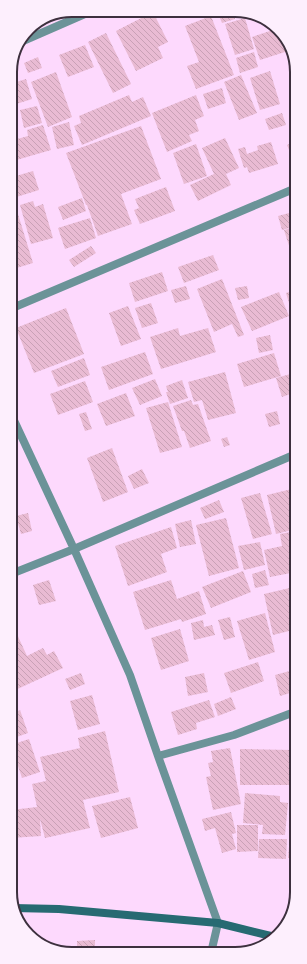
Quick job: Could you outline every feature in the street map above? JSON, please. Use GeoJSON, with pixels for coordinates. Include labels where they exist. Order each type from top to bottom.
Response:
{"type":"FeatureCollection","features":[{"type":"Feature","properties":{"kind":"street"},"geometry":{"type":"LineString","coordinates":[[28,38],[77,17]]}},
{"type":"Feature","properties":{"kind":"street"},"geometry":{"type":"LineString","coordinates":[[17,306],[290,191]]}},
{"type":"Feature","properties":{"kind":"street"},"geometry":{"type":"LineString","coordinates":[[17,427],[74,549],[130,675],[218,923],[212,947]]}},
{"type":"Feature","properties":{"kind":"street"},"geometry":{"type":"LineString","coordinates":[[17,572],[74,549],[290,457]]}},
{"type":"Feature","properties":{"kind":"street"},"geometry":{"type":"LineString","coordinates":[[158,756],[234,735],[290,714]]}},
{"type":"Feature","properties":{"kind":"street"},"geometry":{"type":"LineString","coordinates":[[19,908],[59,909],[218,923],[268,935]]}},
{"type":"Feature","properties":{"kind":"building"},"geometry":{"type":"Polygon","coordinates":[[[143,17],[156,17],[168,42],[158,47],[163,58],[136,71],[116,31],[143,17]]]}},
{"type":"Feature","properties":{"kind":"building"},"geometry":{"type":"Polygon","coordinates":[[[211,17],[234,75],[196,89],[187,66],[199,62],[185,26],[211,17]]]}},
{"type":"Feature","properties":{"kind":"building"},"geometry":{"type":"Polygon","coordinates":[[[220,17],[234,17],[235,19],[222,23],[220,17]]]}},
{"type":"Feature","properties":{"kind":"building"},"geometry":{"type":"Polygon","coordinates":[[[245,18],[254,49],[235,55],[225,24],[245,18]]]}},
{"type":"Feature","properties":{"kind":"building"},"geometry":{"type":"Polygon","coordinates":[[[272,30],[281,41],[286,52],[260,60],[252,37],[272,30]]]}},
{"type":"Feature","properties":{"kind":"building"},"geometry":{"type":"Polygon","coordinates":[[[106,33],[131,84],[113,93],[88,42],[106,33]]]}},
{"type":"Feature","properties":{"kind":"building"},"geometry":{"type":"Polygon","coordinates":[[[85,45],[94,67],[68,77],[59,55],[85,45]]]}},
{"type":"Feature","properties":{"kind":"building"},"geometry":{"type":"Polygon","coordinates":[[[254,52],[258,67],[240,73],[236,58],[254,52]]]}},
{"type":"Feature","properties":{"kind":"building"},"geometry":{"type":"Polygon","coordinates":[[[38,57],[42,68],[28,73],[24,63],[38,57]]]}},
{"type":"Feature","properties":{"kind":"building"},"geometry":{"type":"Polygon","coordinates":[[[270,71],[280,104],[260,110],[250,78],[270,71]]]}},
{"type":"Feature","properties":{"kind":"building"},"geometry":{"type":"Polygon","coordinates":[[[56,72],[72,117],[48,127],[31,82],[56,72]]]}},
{"type":"Feature","properties":{"kind":"building"},"geometry":{"type":"Polygon","coordinates":[[[241,75],[257,113],[239,120],[224,82],[241,75]]]}},
{"type":"Feature","properties":{"kind":"building"},"geometry":{"type":"Polygon","coordinates":[[[26,79],[32,99],[17,104],[17,82],[26,79]]]}},
{"type":"Feature","properties":{"kind":"building"},"geometry":{"type":"Polygon","coordinates":[[[222,88],[226,103],[208,109],[203,94],[222,88]]]}},
{"type":"Feature","properties":{"kind":"building"},"geometry":{"type":"Polygon","coordinates":[[[129,95],[132,102],[143,97],[151,116],[82,145],[74,126],[81,123],[79,116],[129,95]]]}},
{"type":"Feature","properties":{"kind":"building"},"geometry":{"type":"Polygon","coordinates":[[[196,95],[204,116],[195,120],[199,131],[189,135],[192,141],[167,152],[152,113],[196,95]]]}},
{"type":"Feature","properties":{"kind":"building"},"geometry":{"type":"Polygon","coordinates":[[[37,106],[42,123],[24,128],[20,110],[37,106]]]}},
{"type":"Feature","properties":{"kind":"building"},"geometry":{"type":"Polygon","coordinates":[[[282,113],[286,125],[269,130],[265,119],[282,113]]]}},
{"type":"Feature","properties":{"kind":"building"},"geometry":{"type":"Polygon","coordinates":[[[69,122],[74,145],[57,149],[52,127],[69,122]]]}},
{"type":"Feature","properties":{"kind":"building"},"geometry":{"type":"Polygon","coordinates":[[[43,125],[51,150],[17,160],[17,139],[28,136],[27,130],[43,125]]]}},
{"type":"Feature","properties":{"kind":"building"},"geometry":{"type":"Polygon","coordinates":[[[141,126],[161,179],[121,194],[132,224],[98,236],[66,153],[141,126]]]}},
{"type":"Feature","properties":{"kind":"building"},"geometry":{"type":"Polygon","coordinates":[[[225,138],[239,168],[226,174],[231,185],[198,201],[190,185],[214,174],[202,148],[225,138]]]}},
{"type":"Feature","properties":{"kind":"building"},"geometry":{"type":"Polygon","coordinates":[[[271,142],[278,164],[249,173],[247,167],[244,168],[238,149],[245,147],[247,154],[258,150],[257,146],[271,142]]]}},
{"type":"Feature","properties":{"kind":"building"},"geometry":{"type":"Polygon","coordinates":[[[196,144],[207,176],[184,184],[173,153],[196,144]]]}},
{"type":"Feature","properties":{"kind":"building"},"geometry":{"type":"Polygon","coordinates":[[[290,144],[290,152],[287,145],[290,144]]]}},
{"type":"Feature","properties":{"kind":"building"},"geometry":{"type":"Polygon","coordinates":[[[33,171],[39,190],[17,197],[17,176],[33,171]]]}},
{"type":"Feature","properties":{"kind":"building"},"geometry":{"type":"Polygon","coordinates":[[[166,187],[175,211],[140,224],[134,210],[139,208],[135,199],[166,187]]]}},
{"type":"Feature","properties":{"kind":"building"},"geometry":{"type":"Polygon","coordinates":[[[82,198],[86,211],[63,220],[58,207],[82,198]]]}},
{"type":"Feature","properties":{"kind":"building"},"geometry":{"type":"Polygon","coordinates":[[[33,201],[35,207],[43,204],[53,238],[31,244],[20,205],[33,201]]]}},
{"type":"Feature","properties":{"kind":"building"},"geometry":{"type":"Polygon","coordinates":[[[17,211],[33,263],[17,268],[17,211]]]}},
{"type":"Feature","properties":{"kind":"building"},"geometry":{"type":"Polygon","coordinates":[[[289,213],[290,228],[282,230],[278,216],[289,213]]]}},
{"type":"Feature","properties":{"kind":"building"},"geometry":{"type":"Polygon","coordinates":[[[90,218],[96,238],[65,249],[58,228],[90,218]]]}},
{"type":"Feature","properties":{"kind":"building"},"geometry":{"type":"Polygon","coordinates":[[[290,228],[290,249],[284,230],[290,228]]]}},
{"type":"Feature","properties":{"kind":"building"},"geometry":{"type":"Polygon","coordinates":[[[91,246],[96,253],[74,267],[69,260],[91,246]]]}},
{"type":"Feature","properties":{"kind":"building"},"geometry":{"type":"Polygon","coordinates":[[[213,255],[219,270],[184,283],[178,267],[213,255]]]}},
{"type":"Feature","properties":{"kind":"building"},"geometry":{"type":"Polygon","coordinates":[[[162,272],[168,291],[135,302],[129,283],[162,272]]]}},
{"type":"Feature","properties":{"kind":"building"},"geometry":{"type":"Polygon","coordinates":[[[222,279],[244,335],[238,337],[232,324],[214,332],[197,289],[222,279]]]}},
{"type":"Feature","properties":{"kind":"building"},"geometry":{"type":"Polygon","coordinates":[[[186,286],[190,299],[175,303],[171,290],[186,286]]]}},
{"type":"Feature","properties":{"kind":"building"},"geometry":{"type":"Polygon","coordinates":[[[247,286],[249,298],[238,300],[235,288],[247,286]]]}},
{"type":"Feature","properties":{"kind":"building"},"geometry":{"type":"Polygon","coordinates":[[[279,292],[289,316],[252,331],[241,307],[279,292]]]}},
{"type":"Feature","properties":{"kind":"building"},"geometry":{"type":"Polygon","coordinates":[[[290,292],[290,306],[286,293],[290,292]]]}},
{"type":"Feature","properties":{"kind":"building"},"geometry":{"type":"Polygon","coordinates":[[[151,303],[158,323],[142,328],[135,308],[151,303]]]}},
{"type":"Feature","properties":{"kind":"building"},"geometry":{"type":"Polygon","coordinates":[[[128,306],[141,339],[121,346],[109,313],[128,306]]]}},
{"type":"Feature","properties":{"kind":"building"},"geometry":{"type":"Polygon","coordinates":[[[66,308],[84,354],[34,373],[17,328],[66,308]]]}},
{"type":"Feature","properties":{"kind":"building"},"geometry":{"type":"Polygon","coordinates":[[[178,328],[180,336],[208,328],[216,352],[161,369],[150,337],[178,328]]]}},
{"type":"Feature","properties":{"kind":"building"},"geometry":{"type":"Polygon","coordinates":[[[270,335],[273,350],[259,353],[256,338],[270,335]]]}},
{"type":"Feature","properties":{"kind":"building"},"geometry":{"type":"Polygon","coordinates":[[[145,352],[153,374],[109,390],[101,367],[145,352]]]}},
{"type":"Feature","properties":{"kind":"building"},"geometry":{"type":"Polygon","coordinates":[[[274,353],[281,376],[244,387],[237,364],[274,353]]]}},
{"type":"Feature","properties":{"kind":"building"},"geometry":{"type":"Polygon","coordinates":[[[84,358],[90,375],[58,387],[51,371],[84,358]]]}},
{"type":"Feature","properties":{"kind":"building"},"geometry":{"type":"Polygon","coordinates":[[[225,372],[236,413],[208,420],[202,400],[194,402],[188,382],[225,372]]]}},
{"type":"Feature","properties":{"kind":"building"},"geometry":{"type":"Polygon","coordinates":[[[290,374],[290,394],[282,397],[276,378],[290,374]]]}},
{"type":"Feature","properties":{"kind":"building"},"geometry":{"type":"Polygon","coordinates":[[[155,379],[162,396],[140,405],[132,388],[155,379]]]}},
{"type":"Feature","properties":{"kind":"building"},"geometry":{"type":"Polygon","coordinates":[[[182,380],[188,398],[170,404],[166,392],[168,392],[166,386],[182,380]]]}},
{"type":"Feature","properties":{"kind":"building"},"geometry":{"type":"Polygon","coordinates":[[[85,381],[93,402],[58,415],[50,394],[85,381]]]}},
{"type":"Feature","properties":{"kind":"building"},"geometry":{"type":"Polygon","coordinates":[[[126,393],[135,416],[106,426],[97,404],[126,393]]]}},
{"type":"Feature","properties":{"kind":"building"},"geometry":{"type":"Polygon","coordinates":[[[191,400],[193,405],[198,404],[211,441],[190,448],[173,406],[191,400]]]}},
{"type":"Feature","properties":{"kind":"building"},"geometry":{"type":"Polygon","coordinates":[[[168,402],[182,447],[160,453],[146,408],[168,402]]]}},
{"type":"Feature","properties":{"kind":"building"},"geometry":{"type":"Polygon","coordinates":[[[277,411],[280,424],[269,427],[265,414],[277,411]]]}},
{"type":"Feature","properties":{"kind":"building"},"geometry":{"type":"Polygon","coordinates":[[[86,412],[92,429],[85,431],[79,414],[86,412]]]}},
{"type":"Feature","properties":{"kind":"building"},"geometry":{"type":"Polygon","coordinates":[[[227,437],[230,445],[224,447],[221,439],[227,437]]]}},
{"type":"Feature","properties":{"kind":"building"},"geometry":{"type":"Polygon","coordinates":[[[112,448],[128,492],[103,502],[87,458],[112,448]]]}},
{"type":"Feature","properties":{"kind":"building"},"geometry":{"type":"Polygon","coordinates":[[[142,469],[149,483],[134,489],[128,476],[142,469]]]}},
{"type":"Feature","properties":{"kind":"building"},"geometry":{"type":"Polygon","coordinates":[[[290,489],[290,530],[276,534],[267,495],[290,489]]]}},
{"type":"Feature","properties":{"kind":"building"},"geometry":{"type":"Polygon","coordinates":[[[260,493],[272,534],[253,539],[241,498],[260,493]]]}},
{"type":"Feature","properties":{"kind":"building"},"geometry":{"type":"Polygon","coordinates":[[[219,500],[224,512],[205,519],[200,508],[219,500]]]}},
{"type":"Feature","properties":{"kind":"building"},"geometry":{"type":"Polygon","coordinates":[[[28,513],[32,531],[21,534],[17,516],[28,513]]]}},
{"type":"Feature","properties":{"kind":"building"},"geometry":{"type":"Polygon","coordinates":[[[226,518],[239,568],[209,576],[196,525],[226,518]]]}},
{"type":"Feature","properties":{"kind":"building"},"geometry":{"type":"Polygon","coordinates":[[[191,520],[196,544],[180,547],[175,524],[191,520]]]}},
{"type":"Feature","properties":{"kind":"building"},"geometry":{"type":"Polygon","coordinates":[[[171,527],[177,548],[161,554],[167,572],[128,586],[115,546],[171,527]]]}},
{"type":"Feature","properties":{"kind":"building"},"geometry":{"type":"Polygon","coordinates":[[[290,532],[290,573],[270,577],[264,550],[282,546],[280,534],[290,532]]]}},
{"type":"Feature","properties":{"kind":"building"},"geometry":{"type":"Polygon","coordinates":[[[260,542],[265,565],[244,570],[238,546],[260,542]]]}},
{"type":"Feature","properties":{"kind":"building"},"geometry":{"type":"Polygon","coordinates":[[[265,570],[269,585],[255,588],[252,574],[265,570]]]}},
{"type":"Feature","properties":{"kind":"building"},"geometry":{"type":"Polygon","coordinates":[[[243,571],[251,592],[211,608],[202,587],[243,571]]]}},
{"type":"Feature","properties":{"kind":"building"},"geometry":{"type":"Polygon","coordinates":[[[49,580],[56,601],[39,605],[33,585],[49,580]]]}},
{"type":"Feature","properties":{"kind":"building"},"geometry":{"type":"Polygon","coordinates":[[[171,580],[177,599],[199,591],[206,614],[182,622],[181,619],[145,630],[133,592],[171,580]]]}},
{"type":"Feature","properties":{"kind":"building"},"geometry":{"type":"Polygon","coordinates":[[[290,588],[290,631],[273,635],[264,594],[290,588]]]}},
{"type":"Feature","properties":{"kind":"building"},"geometry":{"type":"Polygon","coordinates":[[[265,613],[275,652],[249,660],[237,621],[265,613]]]}},
{"type":"Feature","properties":{"kind":"building"},"geometry":{"type":"Polygon","coordinates":[[[230,617],[235,637],[224,640],[218,620],[230,617]]]}},
{"type":"Feature","properties":{"kind":"building"},"geometry":{"type":"Polygon","coordinates":[[[203,620],[204,627],[212,625],[215,635],[194,640],[191,623],[203,620]]]}},
{"type":"Feature","properties":{"kind":"building"},"geometry":{"type":"Polygon","coordinates":[[[180,629],[189,661],[161,670],[151,638],[180,629]]]}},
{"type":"Feature","properties":{"kind":"building"},"geometry":{"type":"Polygon","coordinates":[[[17,634],[27,656],[43,648],[47,655],[54,651],[63,668],[17,689],[17,634]]]}},
{"type":"Feature","properties":{"kind":"building"},"geometry":{"type":"Polygon","coordinates":[[[258,662],[264,681],[231,693],[224,673],[258,662]]]}},
{"type":"Feature","properties":{"kind":"building"},"geometry":{"type":"Polygon","coordinates":[[[290,671],[290,693],[280,696],[275,675],[290,671]]]}},
{"type":"Feature","properties":{"kind":"building"},"geometry":{"type":"Polygon","coordinates":[[[81,673],[85,684],[70,690],[65,679],[81,673]]]}},
{"type":"Feature","properties":{"kind":"building"},"geometry":{"type":"Polygon","coordinates":[[[204,673],[208,692],[188,696],[185,677],[204,673]]]}},
{"type":"Feature","properties":{"kind":"building"},"geometry":{"type":"Polygon","coordinates":[[[92,695],[100,724],[78,730],[70,701],[92,695]]]}},
{"type":"Feature","properties":{"kind":"building"},"geometry":{"type":"Polygon","coordinates":[[[231,697],[236,709],[218,716],[214,704],[231,697]]]}},
{"type":"Feature","properties":{"kind":"building"},"geometry":{"type":"Polygon","coordinates":[[[209,700],[215,717],[196,723],[197,729],[178,735],[171,712],[209,700]]]}},
{"type":"Feature","properties":{"kind":"building"},"geometry":{"type":"Polygon","coordinates":[[[20,710],[28,733],[17,737],[17,711],[20,710]]]}},
{"type":"Feature","properties":{"kind":"building"},"geometry":{"type":"Polygon","coordinates":[[[105,731],[119,792],[83,800],[90,828],[45,838],[40,819],[41,836],[17,838],[17,809],[37,807],[32,784],[46,781],[40,757],[80,748],[78,738],[105,731]]]}},
{"type":"Feature","properties":{"kind":"building"},"geometry":{"type":"Polygon","coordinates":[[[29,739],[40,772],[22,778],[17,763],[17,743],[29,739]]]}},
{"type":"Feature","properties":{"kind":"building"},"geometry":{"type":"Polygon","coordinates":[[[230,748],[241,804],[213,810],[206,777],[211,776],[208,763],[213,762],[211,751],[230,748]]]}},
{"type":"Feature","properties":{"kind":"building"},"geometry":{"type":"Polygon","coordinates":[[[240,749],[290,750],[290,785],[240,785],[240,749]]]}},
{"type":"Feature","properties":{"kind":"building"},"geometry":{"type":"Polygon","coordinates":[[[245,793],[280,796],[280,802],[288,803],[285,835],[262,834],[263,825],[243,823],[245,793]]]}},
{"type":"Feature","properties":{"kind":"building"},"geometry":{"type":"Polygon","coordinates":[[[130,797],[138,828],[101,838],[92,806],[130,797]]]}},
{"type":"Feature","properties":{"kind":"building"},"geometry":{"type":"Polygon","coordinates":[[[231,812],[236,833],[232,834],[236,849],[222,853],[215,828],[205,831],[202,819],[231,812]]]}},
{"type":"Feature","properties":{"kind":"building"},"geometry":{"type":"Polygon","coordinates":[[[237,825],[258,825],[258,851],[237,852],[237,825]]]}},
{"type":"Feature","properties":{"kind":"building"},"geometry":{"type":"Polygon","coordinates":[[[290,835],[290,858],[288,858],[290,835]]]}},
{"type":"Feature","properties":{"kind":"building"},"geometry":{"type":"Polygon","coordinates":[[[259,839],[287,839],[286,859],[258,858],[259,839]]]}},
{"type":"Feature","properties":{"kind":"building"},"geometry":{"type":"Polygon","coordinates":[[[95,940],[95,947],[77,947],[77,941],[95,940]]]}}]}
